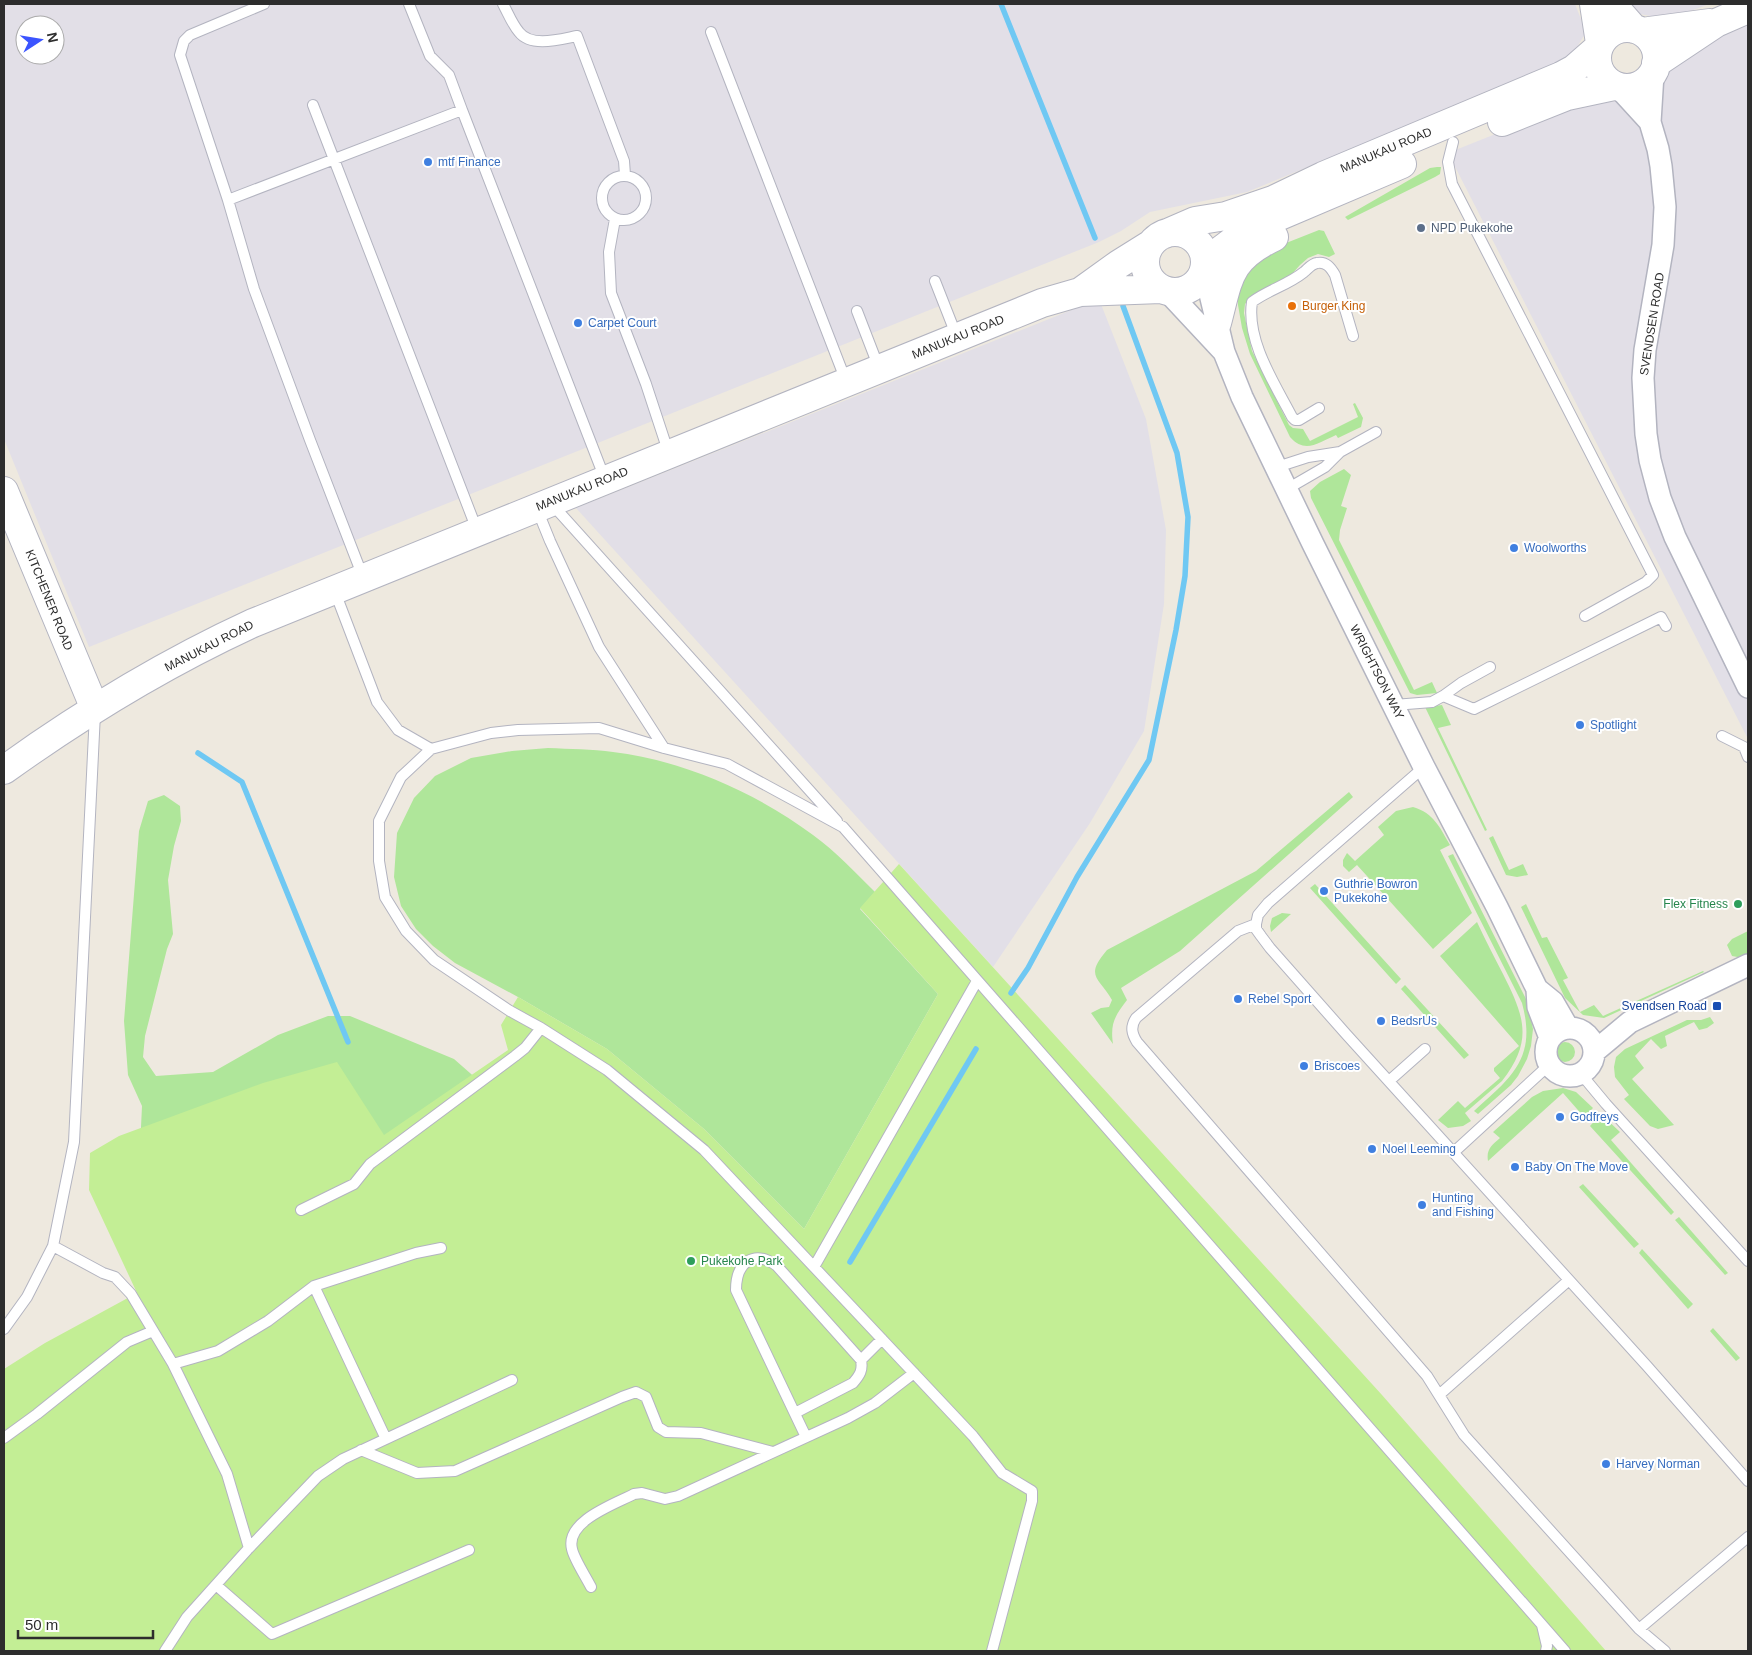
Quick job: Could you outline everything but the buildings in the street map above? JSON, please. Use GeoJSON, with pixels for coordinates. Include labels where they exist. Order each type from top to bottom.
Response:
{"type":"FeatureCollection","features":[{"type":"Feature","properties":{"kind":"main road"},"geometry":{"type":"LineString","coordinates":[[1594,4],[1599,45],[1596,56],[1597,66],[1607,81],[1628,89],[1646,82],[1654,69],[1657,54],[1654,46],[1612,4]]}},
{"type":"Feature","properties":{"kind":"main road"},"geometry":{"type":"LineString","coordinates":[[1654,69],[1716,23],[1748,9]]}},
{"type":"Feature","properties":{"kind":"main road"},"geometry":{"type":"LineString","coordinates":[[1599,45],[1611,32],[1626,28],[1638,31],[1716,23]]}},
{"type":"Feature","properties":{"kind":"main road","name":"MANUKAU ROAD"},"geometry":{"type":"LineString","coordinates":[[1080,292],[1158,239],[1194,222],[1226,216],[1273,200],[1323,176],[1561,76],[1574,69],[1599,45]]}},
{"type":"Feature","properties":{"kind":"main road","name":"MANUKAU ROAD"},"geometry":{"type":"LineString","coordinates":[[1204,266],[1249,229],[1452,142],[1567,96],[1616,86]]}},
{"type":"Feature","properties":{"kind":"main road"},"geometry":{"type":"LineString","coordinates":[[1217,323],[1229,276],[1244,256],[1259,244],[1332,210],[1389,169]]}},
{"type":"Feature","properties":{"kind":"main road"},"geometry":{"type":"LineString","coordinates":[[1173,232],[1188,236],[1200,247],[1204,266],[1200,278],[1194,285],[1186,290],[1177,292],[1164,290],[1153,282],[1147,273],[1145,264],[1147,253],[1158,239],[1173,232]]}},
{"type":"Feature","properties":{"kind":"main road","name":"MANUKAU ROAD"},"geometry":{"type":"LineString","coordinates":[[4,770],[95,709],[212,642],[253,623],[1042,303],[1080,292],[1164,290]]}},
{"type":"Feature","properties":{"kind":"main road","name":"KITCHENER ROAD"},"geometry":{"type":"LineString","coordinates":[[4,491],[95,709]]}},
{"type":"Feature","properties":{"kind":"street"},"geometry":{"type":"LineString","coordinates":[[1650,122],[1654,69]]}},
{"type":"Feature","properties":{"kind":"street"},"geometry":{"type":"LineString","coordinates":[[1616,86],[1650,122]]}},
{"type":"Feature","properties":{"kind":"street","name":"SVENDSEN ROAD"},"geometry":{"type":"LineString","coordinates":[[1650,122],[1659,158],[1664,207],[1663,245],[1645,350],[1643,378],[1643,406],[1650,460],[1660,498],[1675,538],[1748,687]]}},
{"type":"Feature","properties":{"kind":"street","name":"WRIGHTSON WAY"},"geometry":{"type":"LineString","coordinates":[[1204,266],[1224,352],[1242,397],[1424,767],[1497,907],[1537,989],[1538,1007],[1567,1032]]}},
{"type":"Feature","properties":{"kind":"street","name":"WRIGHTSON WAY"},"geometry":{"type":"LineString","coordinates":[[1164,290],[1224,352]]}},
{"type":"Feature","properties":{"kind":"street"},"geometry":{"type":"LineString","coordinates":[[1594,1052],[1630,1022],[1748,965]]}},
{"type":"Feature","properties":{"kind":"street"},"geometry":{"type":"LineString","coordinates":[[1567,1032],[1589,1037],[1594,1052],[1591,1065],[1580,1074],[1567,1076],[1560,1074],[1549,1065],[1546,1051],[1567,1032],[1630,1022]]}},
{"type":"Feature","properties":{"kind":"lane"},"geometry":{"type":"LineString","coordinates":[[264,4],[197,32],[184,41],[180,55],[228,200],[254,289],[364,578]]}},
{"type":"Feature","properties":{"kind":"lane"},"geometry":{"type":"LineString","coordinates":[[409,4],[430,56],[448,74],[605,480]]}},
{"type":"Feature","properties":{"kind":"lane"},"geometry":{"type":"LineString","coordinates":[[503,4],[519,33],[525,38],[538,40],[577,36],[624,162],[625,175]]}},
{"type":"Feature","properties":{"kind":"lane"},"geometry":{"type":"LineString","coordinates":[[710,32],[846,382]]}},
{"type":"Feature","properties":{"kind":"lane"},"geometry":{"type":"LineString","coordinates":[[313,105],[478,532]]}},
{"type":"Feature","properties":{"kind":"lane"},"geometry":{"type":"LineString","coordinates":[[228,200],[462,110]]}},
{"type":"Feature","properties":{"kind":"lane"},"geometry":{"type":"LineString","coordinates":[[1452,142],[1448,162],[1452,184],[1653,575],[1646,582],[1585,616]]}},
{"type":"Feature","properties":{"kind":"lane"},"geometry":{"type":"LineString","coordinates":[[625,175],[632,177],[644,187],[646,202],[643,210],[638,216],[631,219],[615,219],[604,208],[602,193],[610,180],[617,176],[625,175]]}},
{"type":"Feature","properties":{"kind":"lane"},"geometry":{"type":"LineString","coordinates":[[615,219],[609,252],[611,293],[646,384],[669,454]]}},
{"type":"Feature","properties":{"kind":"lane"},"geometry":{"type":"LineString","coordinates":[[1319,408],[1299,420],[1294,420],[1292,417],[1259,353],[1251,316],[1252,302],[1294,279],[1310,266],[1317,263],[1326,264],[1332,268],[1335,275],[1353,336]]}},
{"type":"Feature","properties":{"kind":"lane"},"geometry":{"type":"LineString","coordinates":[[935,281],[957,338]]}},
{"type":"Feature","properties":{"kind":"lane"},"geometry":{"type":"LineString","coordinates":[[857,311],[879,369]]}},
{"type":"Feature","properties":{"kind":"lane"},"geometry":{"type":"LineString","coordinates":[[1287,489],[1325,467],[1340,452],[1376,432]]}},
{"type":"Feature","properties":{"kind":"lane"},"geometry":{"type":"LineString","coordinates":[[1277,468],[1308,456],[1340,452]]}},
{"type":"Feature","properties":{"kind":"lane"},"geometry":{"type":"LineString","coordinates":[[544,505],[550,542],[599,647],[664,748]]}},
{"type":"Feature","properties":{"kind":"lane"},"geometry":{"type":"LineString","coordinates":[[544,505],[843,827],[1566,1651]]}},
{"type":"Feature","properties":{"kind":"lane"},"geometry":{"type":"LineString","coordinates":[[335,590],[377,702],[398,730],[432,749]]}},
{"type":"Feature","properties":{"kind":"lane"},"geometry":{"type":"LineString","coordinates":[[1444,696],[1474,709],[1661,617],[1666,626]]}},
{"type":"Feature","properties":{"kind":"lane"},"geometry":{"type":"LineString","coordinates":[[1394,704],[1432,702],[1490,667]]}},
{"type":"Feature","properties":{"kind":"lane"},"geometry":{"type":"LineString","coordinates":[[4,1329],[27,1296],[53,1246],[74,1142],[95,709]]}},
{"type":"Feature","properties":{"kind":"lane"},"geometry":{"type":"LineString","coordinates":[[843,827],[727,764],[664,748],[599,728],[518,730],[491,734],[432,749],[401,777],[379,821],[379,861],[385,897],[406,931],[434,960],[607,1070],[704,1150],[973,1436],[996,1468],[1032,1491],[1032,1501],[992,1651]]}},
{"type":"Feature","properties":{"kind":"lane"},"geometry":{"type":"LineString","coordinates":[[1722,736],[1744,747],[1748,756]]}},
{"type":"Feature","properties":{"kind":"lane"},"geometry":{"type":"LineString","coordinates":[[1424,767],[1281,890],[1258,915],[1256,929],[1270,948],[1647,1366],[1748,1481]]}},
{"type":"Feature","properties":{"kind":"lane"},"geometry":{"type":"LineString","coordinates":[[1256,924],[1238,931],[1136,1018],[1132,1029],[1136,1042],[1427,1376],[1464,1435],[1639,1628],[1665,1651]]}},
{"type":"Feature","properties":{"kind":"lane"},"geometry":{"type":"LineString","coordinates":[[814,1267],[977,981]]}},
{"type":"Feature","properties":{"kind":"lane"},"geometry":{"type":"LineString","coordinates":[[301,1210],[354,1184],[370,1164],[525,1048],[541,1028]]}},
{"type":"Feature","properties":{"kind":"lane"},"geometry":{"type":"LineString","coordinates":[[1389,1081],[1425,1049]]}},
{"type":"Feature","properties":{"kind":"lane"},"geometry":{"type":"LineString","coordinates":[[1454,1152],[1549,1065]]}},
{"type":"Feature","properties":{"kind":"lane"},"geometry":{"type":"LineString","coordinates":[[1580,1074],[1748,1261]]}},
{"type":"Feature","properties":{"kind":"lane"},"geometry":{"type":"LineString","coordinates":[[53,1246],[103,1273],[115,1277],[131,1294],[173,1364],[226,1474],[249,1548]]}},
{"type":"Feature","properties":{"kind":"lane"},"geometry":{"type":"LineString","coordinates":[[173,1364],[218,1351],[268,1321],[314,1286],[416,1252],[441,1248]]}},
{"type":"Feature","properties":{"kind":"lane"},"geometry":{"type":"LineString","coordinates":[[795,1413],[853,1383],[863,1368],[861,1360],[777,1266],[762,1258],[744,1263],[739,1269],[736,1278],[736,1290],[806,1437]]}},
{"type":"Feature","properties":{"kind":"lane"},"geometry":{"type":"LineString","coordinates":[[1439,1396],[1569,1280]]}},
{"type":"Feature","properties":{"kind":"lane"},"geometry":{"type":"LineString","coordinates":[[314,1286],[386,1439]]}},
{"type":"Feature","properties":{"kind":"lane"},"geometry":{"type":"LineString","coordinates":[[4,1438],[37,1414],[126,1342],[153,1331]]}},
{"type":"Feature","properties":{"kind":"lane"},"geometry":{"type":"LineString","coordinates":[[861,1360],[882,1339]]}},
{"type":"Feature","properties":{"kind":"lane"},"geometry":{"type":"LineString","coordinates":[[591,1587],[572,1549],[572,1536],[589,1517],[634,1494],[642,1493],[665,1499],[678,1496],[875,1403],[914,1373]]}},
{"type":"Feature","properties":{"kind":"lane"},"geometry":{"type":"LineString","coordinates":[[165,1651],[187,1617],[249,1548],[318,1476],[343,1459],[361,1450],[512,1380]]}},
{"type":"Feature","properties":{"kind":"lane"},"geometry":{"type":"LineString","coordinates":[[361,1450],[417,1473],[455,1471],[636,1392],[646,1397],[658,1427],[666,1432],[701,1433],[773,1452]]}},
{"type":"Feature","properties":{"kind":"lane"},"geometry":{"type":"LineString","coordinates":[[1639,1628],[1748,1537]]}},
{"type":"Feature","properties":{"kind":"lane"},"geometry":{"type":"LineString","coordinates":[[216,1585],[272,1634],[469,1550]]}},
{"type":"Feature","properties":{"kind":"lane"},"geometry":{"type":"LineString","coordinates":[[1542,1624],[1547,1646],[1546,1651]]}},
{"type":"Feature","properties":{"kind":"shaded area"},"geometry":{"type":"Polygon","coordinates":[[[4,4],[1575,4],[1586,32],[1570,59],[1247,192],[1150,212],[1121,231],[1099,242],[89,647],[4,439],[4,4]]]}},
{"type":"Feature","properties":{"kind":"shaded area"},"geometry":{"type":"Polygon","coordinates":[[[1624,4],[1709,4],[1666,19],[1640,14],[1624,4]]]}},
{"type":"Feature","properties":{"kind":"shaded area"},"geometry":{"type":"Polygon","coordinates":[[[1748,23],[1748,739],[1448,153],[1543,115],[1590,104],[1634,99],[1649,93],[1671,54],[1748,23]]]}},
{"type":"Feature","properties":{"kind":"shaded area"},"geometry":{"type":"Polygon","coordinates":[[[1099,299],[1146,419],[1166,530],[1164,604],[1144,731],[1090,823],[993,967],[576,508],[1099,299]]]}},
{"type":"Feature","properties":{"kind":"green space"},"geometry":{"type":"Polygon","coordinates":[[[1441,167],[1440,174],[1435,177],[1348,220],[1345,217],[1430,168],[1441,167]]]}},
{"type":"Feature","properties":{"kind":"green space"},"geometry":{"type":"Polygon","coordinates":[[[1319,230],[1324,231],[1335,254],[1329,257],[1318,254],[1308,258],[1292,274],[1254,294],[1245,304],[1244,313],[1252,351],[1289,425],[1293,428],[1303,429],[1310,441],[1358,417],[1353,404],[1355,403],[1363,418],[1361,427],[1338,438],[1336,435],[1317,444],[1306,446],[1301,445],[1290,437],[1250,354],[1242,328],[1238,305],[1238,290],[1242,278],[1271,249],[1319,230]]]}},
{"type":"Feature","properties":{"kind":"green space"},"geometry":{"type":"Polygon","coordinates":[[[1344,469],[1351,475],[1341,506],[1347,508],[1339,540],[1414,690],[1432,682],[1437,693],[1417,695],[1410,693],[1311,498],[1310,491],[1320,482],[1344,469]]]}},
{"type":"Feature","properties":{"kind":"green space"},"geometry":{"type":"Polygon","coordinates":[[[1442,705],[1451,725],[1438,728],[1487,830],[1485,831],[1425,707],[1442,705]]]}},
{"type":"Feature","properties":{"kind":"green space"},"geometry":{"type":"Polygon","coordinates":[[[548,748],[605,751],[665,762],[718,781],[768,805],[829,848],[875,892],[860,909],[938,994],[804,1229],[704,1129],[607,1049],[455,963],[433,946],[416,929],[401,906],[394,877],[397,833],[414,798],[435,776],[471,758],[512,751],[548,748]]]}},
{"type":"Feature","properties":{"kind":"green space"},"geometry":{"type":"Polygon","coordinates":[[[1349,792],[1353,797],[1180,951],[1121,988],[1127,1000],[1114,1020],[1112,1031],[1113,1044],[1091,1013],[1101,1008],[1109,1007],[1112,1000],[1095,972],[1096,966],[1107,950],[1256,871],[1349,792]]]}},
{"type":"Feature","properties":{"kind":"green space"},"geometry":{"type":"Polygon","coordinates":[[[164,795],[180,806],[181,821],[168,880],[173,934],[167,949],[145,1036],[143,1057],[156,1076],[213,1072],[278,1035],[328,1016],[350,1016],[454,1059],[503,1102],[631,1147],[140,1148],[142,1106],[128,1075],[124,1021],[139,831],[148,801],[164,795]]]}},
{"type":"Feature","properties":{"kind":"green space"},"geometry":{"type":"Polygon","coordinates":[[[1413,807],[1431,817],[1450,845],[1440,850],[1472,913],[1433,949],[1357,865],[1349,872],[1343,866],[1343,860],[1347,853],[1355,861],[1384,835],[1378,827],[1396,811],[1413,807]]]}},
{"type":"Feature","properties":{"kind":"green space"},"geometry":{"type":"Polygon","coordinates":[[[1493,836],[1509,870],[1523,864],[1528,875],[1517,877],[1506,875],[1489,838],[1493,836]]]}},
{"type":"Feature","properties":{"kind":"green space"},"geometry":{"type":"Polygon","coordinates":[[[1453,854],[1527,1001],[1533,1029],[1527,1059],[1518,1076],[1511,1085],[1478,1114],[1474,1111],[1500,1088],[1518,1065],[1526,1038],[1526,1022],[1522,1003],[1448,856],[1453,854]]]}},
{"type":"Feature","properties":{"kind":"green space","name":"Pukekohe Park"},"geometry":{"type":"Polygon","coordinates":[[[899,864],[1382,1395],[1606,1651],[4,1651],[4,1369],[45,1343],[137,1293],[89,1190],[90,1153],[119,1136],[263,1083],[337,1062],[384,1135],[508,1050],[501,1025],[518,997],[607,1049],[704,1129],[804,1229],[938,994],[860,908],[899,864]]]}},
{"type":"Feature","properties":{"kind":"green space"},"geometry":{"type":"Polygon","coordinates":[[[1315,884],[1401,979],[1396,984],[1310,888],[1315,884]]]}},
{"type":"Feature","properties":{"kind":"green space"},"geometry":{"type":"Polygon","coordinates":[[[1526,904],[1542,938],[1547,937],[1568,978],[1563,980],[1580,1012],[1594,1005],[1603,1016],[1704,972],[1604,1018],[1583,1015],[1565,998],[1521,907],[1526,904]]]}},
{"type":"Feature","properties":{"kind":"green space"},"geometry":{"type":"Polygon","coordinates":[[[1282,913],[1291,914],[1271,932],[1272,918],[1282,913]]]}},
{"type":"Feature","properties":{"kind":"green space"},"geometry":{"type":"Polygon","coordinates":[[[1477,922],[1516,1003],[1522,1028],[1522,1040],[1519,1053],[1502,1081],[1465,1113],[1471,1121],[1463,1126],[1448,1128],[1438,1120],[1458,1101],[1465,1108],[1500,1078],[1494,1071],[1494,1068],[1519,1046],[1440,956],[1477,922]]]}},
{"type":"Feature","properties":{"kind":"green space"},"geometry":{"type":"Polygon","coordinates":[[[1748,931],[1748,955],[1743,958],[1732,956],[1727,945],[1732,939],[1748,931]]]}},
{"type":"Feature","properties":{"kind":"green space"},"geometry":{"type":"Polygon","coordinates":[[[1405,985],[1469,1055],[1464,1059],[1401,989],[1405,985]]]}},
{"type":"Feature","properties":{"kind":"green space"},"geometry":{"type":"Polygon","coordinates":[[[1710,1017],[1714,1023],[1707,1028],[1699,1030],[1694,1022],[1665,1036],[1667,1046],[1661,1049],[1651,1039],[1635,1056],[1644,1068],[1632,1079],[1674,1125],[1658,1129],[1650,1126],[1624,1099],[1629,1095],[1615,1077],[1616,1057],[1625,1049],[1687,1020],[1701,1020],[1710,1017]]]}},
{"type":"Feature","properties":{"kind":"green space"},"geometry":{"type":"Polygon","coordinates":[[[1565,1042],[1572,1045],[1575,1052],[1572,1059],[1565,1062],[1558,1059],[1555,1052],[1558,1045],[1565,1042]]]}},
{"type":"Feature","properties":{"kind":"green space"},"geometry":{"type":"Polygon","coordinates":[[[1563,1088],[1576,1092],[1593,1108],[1584,1117],[1563,1093],[1488,1161],[1489,1150],[1500,1138],[1493,1132],[1532,1097],[1543,1091],[1563,1088]]]}},
{"type":"Feature","properties":{"kind":"green space"},"geometry":{"type":"Polygon","coordinates":[[[1601,1114],[1620,1132],[1611,1140],[1674,1212],[1671,1215],[1590,1126],[1601,1114]]]}},
{"type":"Feature","properties":{"kind":"green space"},"geometry":{"type":"Polygon","coordinates":[[[1583,1184],[1639,1244],[1634,1248],[1579,1187],[1583,1184]]]}},
{"type":"Feature","properties":{"kind":"green space"},"geometry":{"type":"Polygon","coordinates":[[[1679,1217],[1728,1273],[1725,1275],[1675,1220],[1679,1217]]]}},
{"type":"Feature","properties":{"kind":"green space"},"geometry":{"type":"Polygon","coordinates":[[[1642,1249],[1693,1304],[1688,1309],[1639,1253],[1642,1249]]]}},
{"type":"Feature","properties":{"kind":"green space"},"geometry":{"type":"Polygon","coordinates":[[[1713,1328],[1740,1358],[1736,1361],[1710,1331],[1713,1328]]]}},
{"type":"Feature","properties":{"kind":"waterway"},"geometry":{"type":"LineString","coordinates":[[1001,4],[1095,238]]}},
{"type":"Feature","properties":{"kind":"waterway"},"geometry":{"type":"LineString","coordinates":[[1011,993],[1028,968],[1077,877],[1149,760],[1176,630],[1185,576],[1188,517],[1177,453],[1123,306]]}},
{"type":"Feature","properties":{"kind":"waterway"},"geometry":{"type":"LineString","coordinates":[[198,753],[242,782],[348,1042]]}},
{"type":"Feature","properties":{"kind":"waterway"},"geometry":{"type":"LineString","coordinates":[[850,1262],[976,1049]]}},
{"type":"Feature","properties":{"kind":"place","name":"mtf Finance"},"geometry":{"type":"Point","coordinates":[428,162]}},
{"type":"Feature","properties":{"kind":"place","name":"NPD Pukekohe"},"geometry":{"type":"Point","coordinates":[1421,228]}},
{"type":"Feature","properties":{"kind":"place","name":"Burger King"},"geometry":{"type":"Point","coordinates":[1292,306]}},
{"type":"Feature","properties":{"kind":"place","name":"Carpet Court"},"geometry":{"type":"Point","coordinates":[578,323]}},
{"type":"Feature","properties":{"kind":"place","name":"Woolworths"},"geometry":{"type":"Point","coordinates":[1514,548]}},
{"type":"Feature","properties":{"kind":"place","name":"Spotlight"},"geometry":{"type":"Point","coordinates":[1580,725]}},
{"type":"Feature","properties":{"kind":"place","name":"Guthrie Bowron Pukekohe"},"geometry":{"type":"Point","coordinates":[1324,891]}},
{"type":"Feature","properties":{"kind":"place","name":"Flex Fitness"},"geometry":{"type":"Point","coordinates":[1738,904]}},
{"type":"Feature","properties":{"kind":"place","name":"Rebel Sport"},"geometry":{"type":"Point","coordinates":[1238,999]}},
{"type":"Feature","properties":{"kind":"place","name":"Svendsen Road"},"geometry":{"type":"Point","coordinates":[1717,1006]}},
{"type":"Feature","properties":{"kind":"place","name":"BedsrUs"},"geometry":{"type":"Point","coordinates":[1381,1021]}},
{"type":"Feature","properties":{"kind":"place","name":"Briscoes"},"geometry":{"type":"Point","coordinates":[1304,1066]}},
{"type":"Feature","properties":{"kind":"place","name":"Godfreys"},"geometry":{"type":"Point","coordinates":[1560,1117]}},
{"type":"Feature","properties":{"kind":"place","name":"Noel Leeming"},"geometry":{"type":"Point","coordinates":[1372,1149]}},
{"type":"Feature","properties":{"kind":"place","name":"Baby On The Move"},"geometry":{"type":"Point","coordinates":[1515,1167]}},
{"type":"Feature","properties":{"kind":"place","name":"Hunting and Fishing"},"geometry":{"type":"Point","coordinates":[1422,1205]}},
{"type":"Feature","properties":{"kind":"place","name":"Pukekohe Park"},"geometry":{"type":"Point","coordinates":[691,1261]}},
{"type":"Feature","properties":{"kind":"place","name":"Harvey Norman"},"geometry":{"type":"Point","coordinates":[1606,1464]}}]}
